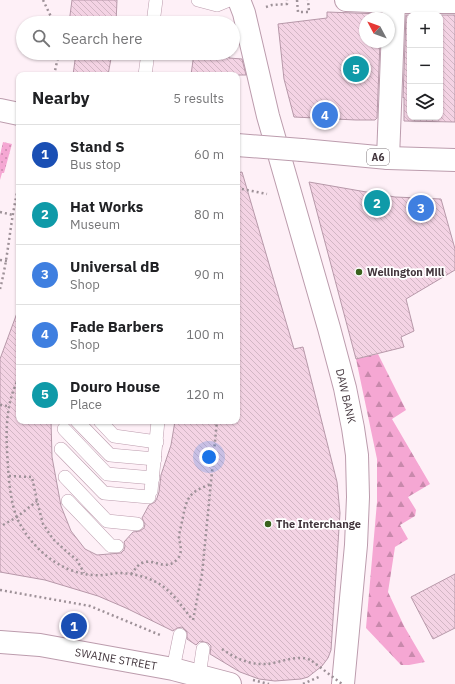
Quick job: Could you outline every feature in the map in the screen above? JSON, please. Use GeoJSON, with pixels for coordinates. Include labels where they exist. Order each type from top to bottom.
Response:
{"type":"FeatureCollection","features":[{"type":"Feature","properties":{"kind":"main road","name":"DAW BANK"},"geometry":{"type":"LineString","coordinates":[[238,0],[244,13],[268,116],[333,343],[345,388],[354,435],[357,456],[358,497],[356,545],[348,646],[343,684]]}},
{"type":"Feature","properties":{"kind":"main road"},"geometry":{"type":"LineString","coordinates":[[355,1],[455,2]]}},
{"type":"Feature","properties":{"kind":"main road"},"geometry":{"type":"LineString","coordinates":[[388,158],[394,2]]}},
{"type":"Feature","properties":{"kind":"main road"},"geometry":{"type":"LineString","coordinates":[[0,110],[16,113]]}},
{"type":"Feature","properties":{"kind":"main road","name":"A6"},"geometry":{"type":"LineString","coordinates":[[240,145],[388,158],[455,160]]}},
{"type":"Feature","properties":{"kind":"main road","name":"SWAINE STREET"},"geometry":{"type":"LineString","coordinates":[[0,642],[40,645],[186,672],[230,684]]}},
{"type":"Feature","properties":{"kind":"lane"},"geometry":{"type":"LineString","coordinates":[[154,16],[156,0]]}},
{"type":"Feature","properties":{"kind":"lane"},"geometry":{"type":"LineString","coordinates":[[198,0],[217,4],[229,0]]}},
{"type":"Feature","properties":{"kind":"lane"},"geometry":{"type":"LineString","coordinates":[[145,72],[147,60]]}},
{"type":"Feature","properties":{"kind":"lane"},"geometry":{"type":"LineString","coordinates":[[80,424],[110,455],[155,459]]}},
{"type":"Feature","properties":{"kind":"lane"},"geometry":{"type":"LineString","coordinates":[[103,424],[114,436],[157,442]]}},
{"type":"Feature","properties":{"kind":"lane"},"geometry":{"type":"LineString","coordinates":[[151,489],[157,442],[157,424]]}},
{"type":"Feature","properties":{"kind":"lane"},"geometry":{"type":"LineString","coordinates":[[64,429],[107,474],[151,489]]}},
{"type":"Feature","properties":{"kind":"lane"},"geometry":{"type":"LineString","coordinates":[[61,448],[104,493],[151,489]]}},
{"type":"Feature","properties":{"kind":"lane"},"geometry":{"type":"LineString","coordinates":[[65,477],[108,521],[137,524]]}},
{"type":"Feature","properties":{"kind":"lane"},"geometry":{"type":"LineString","coordinates":[[68,501],[110,546],[117,546]]}},
{"type":"Feature","properties":{"kind":"lane"},"geometry":{"type":"LineString","coordinates":[[180,635],[186,672]]}},
{"type":"Feature","properties":{"kind":"lane"},"geometry":{"type":"LineString","coordinates":[[186,672],[203,649]]}},
{"type":"Feature","properties":{"kind":"path"},"geometry":{"type":"LineString","coordinates":[[42,0],[50,16]]}},
{"type":"Feature","properties":{"kind":"path"},"geometry":{"type":"LineString","coordinates":[[272,5],[287,4],[287,0]]}},
{"type":"Feature","properties":{"kind":"path"},"geometry":{"type":"LineString","coordinates":[[297,0],[298,12],[309,12],[308,0]]}},
{"type":"Feature","properties":{"kind":"path"},"geometry":{"type":"LineString","coordinates":[[55,72],[57,60]]}},
{"type":"Feature","properties":{"kind":"path"},"geometry":{"type":"LineString","coordinates":[[0,289],[7,261],[16,200]]}},
{"type":"Feature","properties":{"kind":"path"},"geometry":{"type":"LineString","coordinates":[[0,212],[13,215]]}},
{"type":"Feature","properties":{"kind":"path"},"geometry":{"type":"LineString","coordinates":[[0,260],[7,261]]}},
{"type":"Feature","properties":{"kind":"path"},"geometry":{"type":"LineString","coordinates":[[0,405],[8,406]]}},
{"type":"Feature","properties":{"kind":"path"},"geometry":{"type":"LineString","coordinates":[[193,620],[202,574],[217,424]]}},
{"type":"Feature","properties":{"kind":"path"},"geometry":{"type":"LineString","coordinates":[[9,476],[32,477],[36,501],[43,524],[49,534],[66,552],[77,560],[85,574]]}},
{"type":"Feature","properties":{"kind":"path"},"geometry":{"type":"LineString","coordinates":[[131,574],[143,562],[148,561],[163,565],[172,563],[176,560],[182,548],[179,536],[187,499],[194,492],[211,484]]}},
{"type":"Feature","properties":{"kind":"path"},"geometry":{"type":"LineString","coordinates":[[3,525],[17,517],[36,501]]}},
{"type":"Feature","properties":{"kind":"path"},"geometry":{"type":"LineString","coordinates":[[0,590],[90,606],[162,636]]}},
{"type":"Feature","properties":{"kind":"path"},"geometry":{"type":"LineString","coordinates":[[312,661],[343,684]]}},
{"type":"Feature","properties":{"kind":"green space"},"geometry":{"type":"Polygon","coordinates":[[[3,142],[12,144],[4,173],[2,173],[0,180],[0,155],[3,142]]]}},
{"type":"Feature","properties":{"kind":"green space"},"geometry":{"type":"Polygon","coordinates":[[[378,354],[406,410],[392,419],[430,484],[408,497],[416,510],[415,516],[400,525],[408,539],[395,547],[388,592],[404,626],[425,662],[409,665],[401,665],[366,628],[377,502],[377,459],[356,359],[378,354]]]}},
{"type":"Feature","properties":{"kind":"building"},"geometry":{"type":"Polygon","coordinates":[[[72,0],[117,0],[116,16],[70,16],[72,0]]]}},
{"type":"Feature","properties":{"kind":"building"},"geometry":{"type":"Polygon","coordinates":[[[327,12],[359,13],[359,48],[380,48],[377,118],[375,120],[294,117],[284,79],[278,24],[327,18],[327,12]]]}},
{"type":"Feature","properties":{"kind":"building"},"geometry":{"type":"Polygon","coordinates":[[[407,15],[407,120],[443,120],[443,15],[455,15],[455,122],[404,121],[404,97],[403,98],[407,15]]]}},
{"type":"Feature","properties":{"kind":"building"},"geometry":{"type":"Polygon","coordinates":[[[240,59],[242,59],[246,75],[240,75],[240,72],[191,72],[193,60],[240,59]]]}},
{"type":"Feature","properties":{"kind":"building"},"geometry":{"type":"Polygon","coordinates":[[[75,60],[111,60],[109,72],[73,72],[75,60]]]}},
{"type":"Feature","properties":{"kind":"building"},"geometry":{"type":"Polygon","coordinates":[[[240,172],[242,172],[294,349],[303,347],[337,482],[340,513],[331,650],[328,658],[322,666],[308,677],[301,679],[275,681],[259,679],[240,672],[210,654],[211,646],[208,643],[200,641],[196,645],[187,639],[187,632],[182,627],[173,631],[98,596],[45,580],[0,572],[0,359],[16,316],[16,424],[51,424],[52,457],[61,506],[71,531],[85,549],[97,555],[121,553],[124,550],[124,542],[133,532],[140,531],[144,528],[145,524],[142,518],[149,505],[155,502],[157,498],[161,475],[171,445],[174,424],[240,424],[240,172]]]}},
{"type":"Feature","properties":{"kind":"building","name":"Wellington Mill"},"geometry":{"type":"Polygon","coordinates":[[[309,182],[395,197],[441,199],[455,249],[455,270],[406,299],[414,331],[401,337],[404,347],[356,359],[309,182]]]}},
{"type":"Feature","properties":{"kind":"building"},"geometry":{"type":"Polygon","coordinates":[[[455,574],[455,628],[433,639],[411,597],[455,574]]]}},
{"type":"Feature","properties":{"kind":"place","name":"Douro House"},"geometry":{"type":"Point","coordinates":[356,69]}},
{"type":"Feature","properties":{"kind":"place","name":"Fade Barbers"},"geometry":{"type":"Point","coordinates":[325,115]}},
{"type":"Feature","properties":{"kind":"place","name":"Hat Works"},"geometry":{"type":"Point","coordinates":[377,203]}},
{"type":"Feature","properties":{"kind":"place","name":"Universal dB"},"geometry":{"type":"Point","coordinates":[421,208]}},
{"type":"Feature","properties":{"kind":"place","name":"Wellington Mill"},"geometry":{"type":"Point","coordinates":[359,272]}},
{"type":"Feature","properties":{"kind":"place","name":"The Interchange"},"geometry":{"type":"Point","coordinates":[268,524]}},
{"type":"Feature","properties":{"kind":"place","name":"Stand S"},"geometry":{"type":"Point","coordinates":[74,626]}}]}
